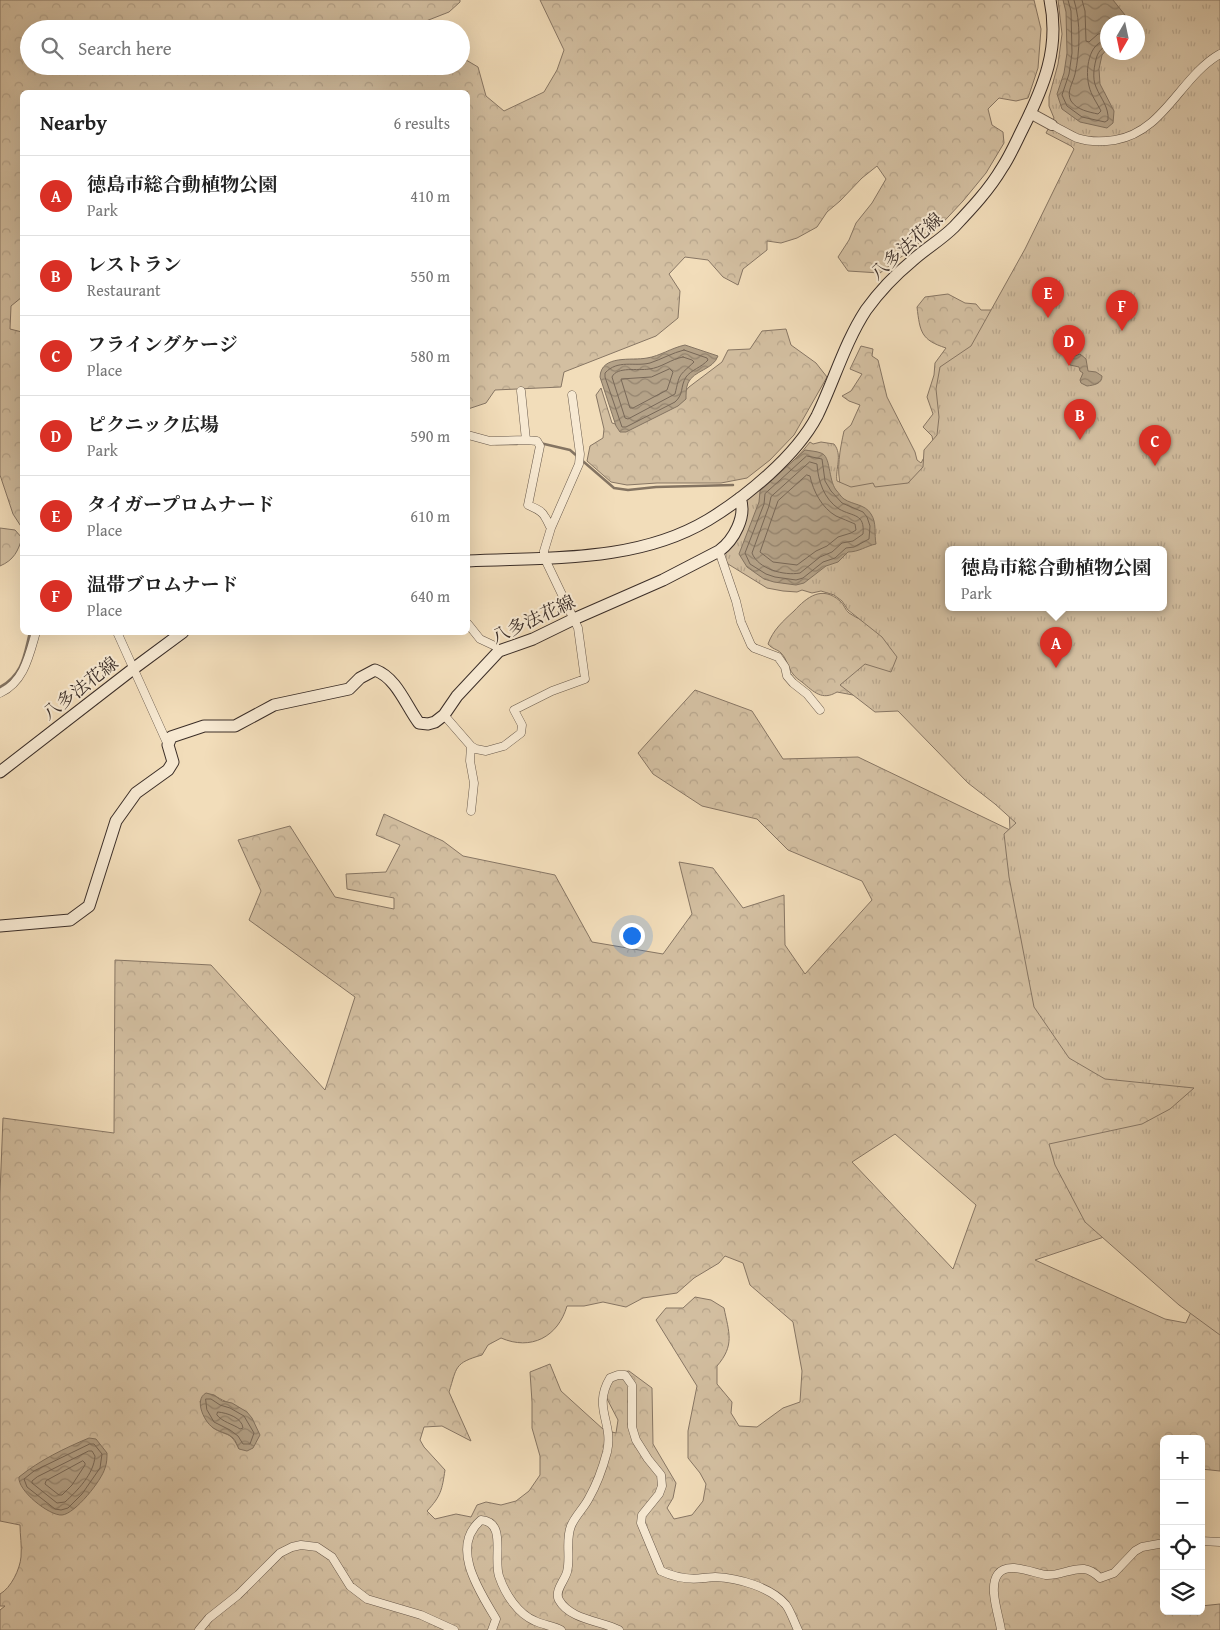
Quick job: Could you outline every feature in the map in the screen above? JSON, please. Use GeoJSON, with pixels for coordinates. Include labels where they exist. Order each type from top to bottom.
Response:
{"type":"FeatureCollection","features":[{"type":"Feature","properties":{"kind":"main road","name":"八多法花線"},"geometry":{"type":"LineString","coordinates":[[470,561],[574,556],[627,550],[658,543],[708,520],[740,498],[779,464],[799,444],[816,417],[866,311],[884,288],[912,261],[952,228],[992,184],[1003,168],[1046,78],[1051,58],[1053,34],[1050,0]]}},
{"type":"Feature","properties":{"kind":"main road","name":"八多法花線"},"geometry":{"type":"LineString","coordinates":[[444,715],[458,696],[499,651],[533,640],[574,619],[663,580],[719,551],[725,546],[739,524],[743,506],[740,498]]}},
{"type":"Feature","properties":{"kind":"main road","name":"八多法花線"},"geometry":{"type":"LineString","coordinates":[[0,772],[179,635]]}},
{"type":"Feature","properties":{"kind":"main road"},"geometry":{"type":"LineString","coordinates":[[0,926],[70,920],[89,906],[116,822],[136,793],[168,770],[173,762],[168,745],[171,737],[204,726],[235,726],[274,704],[348,689],[360,678],[375,670],[383,673],[399,692],[419,723],[428,724],[435,722],[444,715]]}},
{"type":"Feature","properties":{"kind":"street"},"geometry":{"type":"LineString","coordinates":[[1030,113],[1077,138],[1106,142],[1122,139],[1138,133],[1150,125],[1194,74],[1208,60],[1220,54]]}},
{"type":"Feature","properties":{"kind":"street"},"geometry":{"type":"LineString","coordinates":[[522,391],[526,440]]}},
{"type":"Feature","properties":{"kind":"street"},"geometry":{"type":"LineString","coordinates":[[444,715],[471,746],[476,749],[486,750],[504,746],[521,733],[522,725],[514,710],[552,691],[585,679],[578,628],[544,557],[552,528],[579,464],[580,454],[572,395]]}},
{"type":"Feature","properties":{"kind":"street"},"geometry":{"type":"LineString","coordinates":[[470,436],[490,441],[537,441],[540,446],[528,505],[545,515],[548,525],[552,528]]}},
{"type":"Feature","properties":{"kind":"street"},"geometry":{"type":"LineString","coordinates":[[719,551],[741,622],[751,645],[754,648],[778,657],[782,661],[787,676],[807,694],[820,710]]}},
{"type":"Feature","properties":{"kind":"street"},"geometry":{"type":"LineString","coordinates":[[470,626],[480,638],[495,646],[499,651]]}},
{"type":"Feature","properties":{"kind":"street"},"geometry":{"type":"LineString","coordinates":[[0,693],[18,680],[26,666],[35,635]]}},
{"type":"Feature","properties":{"kind":"street"},"geometry":{"type":"LineString","coordinates":[[118,635],[168,745]]}},
{"type":"Feature","properties":{"kind":"street"},"geometry":{"type":"LineString","coordinates":[[471,746],[470,760],[474,783],[471,811]]}},
{"type":"Feature","properties":{"kind":"street"},"geometry":{"type":"LineString","coordinates":[[619,1630],[578,1616],[559,1601],[558,1597],[558,1592],[567,1574],[569,1563],[568,1538],[571,1526],[589,1498],[608,1450],[609,1431],[602,1403],[602,1395],[610,1378],[618,1375],[625,1376],[632,1385],[632,1427],[636,1440],[661,1475],[662,1486],[659,1494],[642,1515],[641,1522],[661,1570],[684,1578],[713,1576],[737,1580],[769,1592],[785,1604],[798,1630]]}},
{"type":"Feature","properties":{"kind":"street"},"geometry":{"type":"LineString","coordinates":[[492,1630],[496,1619],[478,1586],[469,1563],[470,1535],[474,1526],[481,1520],[488,1521],[495,1527],[497,1533],[496,1563],[500,1578],[508,1595],[520,1610],[532,1620],[561,1630]]}},
{"type":"Feature","properties":{"kind":"street"},"geometry":{"type":"LineString","coordinates":[[1205,1542],[1220,1542]]}},
{"type":"Feature","properties":{"kind":"street"},"geometry":{"type":"LineString","coordinates":[[1001,1630],[994,1590],[999,1572],[1006,1568],[1047,1575],[1085,1569],[1095,1573],[1100,1578],[1114,1573],[1142,1547],[1160,1544]]}},
{"type":"Feature","properties":{"kind":"street"},"geometry":{"type":"LineString","coordinates":[[199,1630],[209,1618],[238,1595],[280,1553],[292,1547],[301,1546],[317,1547],[332,1557],[350,1586],[367,1599],[421,1615],[454,1630]]}},
{"type":"Feature","properties":{"kind":"green space"},"geometry":{"type":"Polygon","coordinates":[[[0,0],[460,0],[449,12],[429,20],[20,20],[20,75],[470,75],[470,62],[478,67],[486,96],[504,111],[544,92],[557,70],[564,50],[540,0],[1034,0],[1041,29],[1038,68],[1028,98],[1016,101],[999,98],[988,109],[992,125],[1003,132],[1004,143],[986,173],[934,232],[880,273],[848,271],[838,257],[849,240],[856,223],[872,203],[886,179],[877,166],[827,212],[817,227],[797,238],[781,243],[767,241],[767,250],[743,269],[738,285],[723,277],[708,260],[685,257],[669,274],[680,291],[678,318],[656,336],[564,372],[561,387],[495,390],[486,403],[470,408],[470,90],[20,90],[20,299],[11,306],[10,329],[20,332],[20,525],[13,514],[0,475],[0,0]]]}},
{"type":"Feature","properties":{"kind":"green space"},"geometry":{"type":"Polygon","coordinates":[[[1058,0],[1220,0],[1220,1335],[1179,1305],[1085,1222],[1055,1165],[1049,1144],[1142,1124],[1170,1109],[1194,1088],[1105,1079],[1069,1058],[1034,1007],[1009,877],[1004,834],[1016,823],[968,783],[898,711],[875,712],[840,685],[865,664],[891,672],[897,657],[882,637],[848,610],[842,601],[834,595],[821,591],[812,593],[802,590],[797,592],[767,588],[728,564],[722,554],[743,521],[746,499],[780,473],[810,442],[813,444],[821,442],[834,444],[838,453],[837,481],[851,487],[873,483],[875,487],[908,483],[923,467],[924,450],[937,435],[939,417],[936,389],[940,367],[971,346],[1025,249],[1074,149],[1046,133],[1054,118],[1049,106],[1049,97],[1058,64],[1062,34],[1058,0]]]}},
{"type":"Feature","properties":{"kind":"green space"},"geometry":{"type":"Polygon","coordinates":[[[948,294],[965,303],[976,304],[981,310],[994,310],[949,546],[945,547],[869,492],[841,488],[840,481],[840,452],[844,431],[851,425],[860,405],[842,396],[851,391],[862,374],[850,369],[861,346],[873,349],[872,356],[878,360],[887,397],[915,452],[917,460],[921,463],[933,441],[932,436],[923,427],[933,414],[927,397],[934,375],[935,363],[946,348],[931,342],[923,334],[919,323],[917,307],[925,297],[948,294]]]}},
{"type":"Feature","properties":{"kind":"green space"},"geometry":{"type":"Polygon","coordinates":[[[786,329],[791,345],[816,363],[827,377],[794,435],[770,460],[747,478],[721,483],[627,485],[611,482],[587,461],[590,446],[603,438],[604,429],[596,395],[601,388],[612,423],[626,427],[675,403],[689,387],[722,362],[728,350],[750,349],[762,331],[786,329]]]}},
{"type":"Feature","properties":{"kind":"green space"},"geometry":{"type":"Polygon","coordinates":[[[0,528],[15,530],[20,536],[19,547],[9,561],[0,566],[0,528]]]}},
{"type":"Feature","properties":{"kind":"green space"},"geometry":{"type":"Polygon","coordinates":[[[1220,585],[1220,1471],[1205,1469],[1205,1435],[1160,1435],[1160,1615],[1205,1615],[1205,1606],[1220,1604],[1220,1630],[0,1630],[0,1610],[5,1606],[0,1606],[0,1594],[14,1578],[19,1567],[21,1553],[20,1525],[0,1521],[0,1193],[3,1118],[114,1133],[115,960],[211,965],[325,1090],[355,997],[249,920],[261,891],[238,840],[290,826],[335,897],[394,909],[394,898],[347,889],[346,874],[386,872],[400,845],[376,835],[384,814],[443,841],[463,856],[555,875],[592,942],[663,954],[692,914],[679,862],[713,868],[743,908],[784,895],[785,945],[805,974],[872,900],[862,881],[788,850],[757,819],[702,806],[653,774],[638,753],[695,690],[752,711],[783,759],[858,757],[1010,830],[1009,811],[877,670],[853,695],[837,692],[827,696],[822,695],[810,689],[795,676],[783,655],[768,644],[782,622],[804,601],[821,593],[833,596],[841,602],[849,613],[877,628],[1109,611],[1167,611],[1167,606],[1220,585]],[[895,1134],[852,1162],[953,1269],[976,1205],[895,1134]],[[1104,1237],[1035,1260],[1165,1319],[1186,1323],[1195,1303],[1104,1237]],[[725,1256],[719,1263],[694,1278],[677,1293],[643,1298],[626,1307],[603,1302],[584,1306],[567,1306],[557,1326],[542,1338],[533,1342],[523,1343],[501,1338],[488,1345],[482,1355],[461,1364],[456,1371],[449,1392],[471,1441],[442,1426],[424,1427],[420,1440],[445,1470],[440,1492],[427,1511],[435,1519],[456,1514],[471,1517],[477,1505],[486,1502],[501,1505],[516,1501],[529,1491],[540,1475],[540,1456],[532,1428],[530,1372],[550,1364],[561,1391],[604,1430],[616,1433],[618,1420],[605,1395],[615,1373],[629,1371],[652,1388],[653,1444],[676,1483],[673,1498],[667,1508],[674,1519],[692,1515],[703,1501],[706,1484],[688,1458],[688,1431],[697,1386],[656,1320],[666,1308],[683,1308],[695,1297],[711,1300],[724,1308],[729,1338],[723,1359],[717,1366],[717,1384],[732,1402],[731,1413],[739,1426],[757,1427],[783,1408],[800,1402],[802,1371],[793,1322],[750,1285],[743,1263],[725,1256]],[[214,1395],[200,1401],[203,1413],[209,1424],[229,1435],[239,1449],[255,1426],[243,1410],[214,1395]]]}},
{"type":"Feature","properties":{"kind":"water"},"geometry":{"type":"Polygon","coordinates":[[[1063,0],[1113,0],[1125,15],[1100,15],[1100,84],[1114,111],[1113,123],[1107,128],[1080,122],[1062,109],[1057,94],[1064,73],[1067,53],[1066,12],[1063,0]]]}},
{"type":"Feature","properties":{"kind":"water"},"geometry":{"type":"Polygon","coordinates":[[[685,345],[718,356],[716,361],[691,379],[687,387],[686,399],[678,406],[626,432],[620,432],[616,426],[600,377],[602,370],[611,362],[652,357],[685,345]]]}},
{"type":"Feature","properties":{"kind":"water"},"geometry":{"type":"Polygon","coordinates":[[[1080,354],[1086,359],[1088,371],[1096,372],[1102,376],[1102,379],[1095,385],[1087,386],[1081,383],[1080,380],[1083,373],[1079,367],[1070,365],[1069,362],[1072,357],[1080,354]]]}},
{"type":"Feature","properties":{"kind":"water"},"geometry":{"type":"Polygon","coordinates":[[[805,450],[819,452],[824,455],[836,490],[844,499],[866,508],[871,514],[875,525],[876,544],[848,552],[838,562],[826,566],[804,583],[796,585],[774,582],[764,579],[747,567],[739,554],[759,502],[760,491],[805,450]]]}},
{"type":"Feature","properties":{"kind":"water"},"geometry":{"type":"Polygon","coordinates":[[[206,1393],[214,1395],[222,1401],[232,1403],[247,1412],[260,1435],[253,1448],[247,1451],[239,1449],[231,1436],[211,1426],[204,1417],[200,1406],[202,1396],[206,1393]]]}},
{"type":"Feature","properties":{"kind":"water"},"geometry":{"type":"Polygon","coordinates":[[[89,1438],[96,1439],[107,1453],[107,1460],[99,1480],[81,1503],[62,1515],[42,1507],[28,1495],[23,1489],[19,1477],[35,1465],[89,1438]]]}},
{"type":"Feature","properties":{"kind":"waterway"},"geometry":{"type":"LineString","coordinates":[[540,443],[570,450],[614,488],[628,490],[656,487],[733,485]]}},
{"type":"Feature","properties":{"kind":"waterway"},"geometry":{"type":"LineString","coordinates":[[496,444],[517,444]]}},
{"type":"Feature","properties":{"kind":"waterway"},"geometry":{"type":"LineString","coordinates":[[0,687],[8,682],[18,670],[24,657],[29,635]]}},
{"type":"Feature","properties":{"kind":"place","name":"タイガープロムナード"},"geometry":{"type":"Point","coordinates":[1048,318]}},
{"type":"Feature","properties":{"kind":"place","name":"温帯ブロムナード"},"geometry":{"type":"Point","coordinates":[1122,331]}},
{"type":"Feature","properties":{"kind":"place","name":"ピクニック広場"},"geometry":{"type":"Point","coordinates":[1069,366]}},
{"type":"Feature","properties":{"kind":"place","name":"レストラン"},"geometry":{"type":"Point","coordinates":[1080,440]}},
{"type":"Feature","properties":{"kind":"place","name":"フライングケージ"},"geometry":{"type":"Point","coordinates":[1155,466]}},
{"type":"Feature","properties":{"kind":"place","name":"徳島市総合動植物公園"},"geometry":{"type":"Point","coordinates":[1056,668]}}]}
